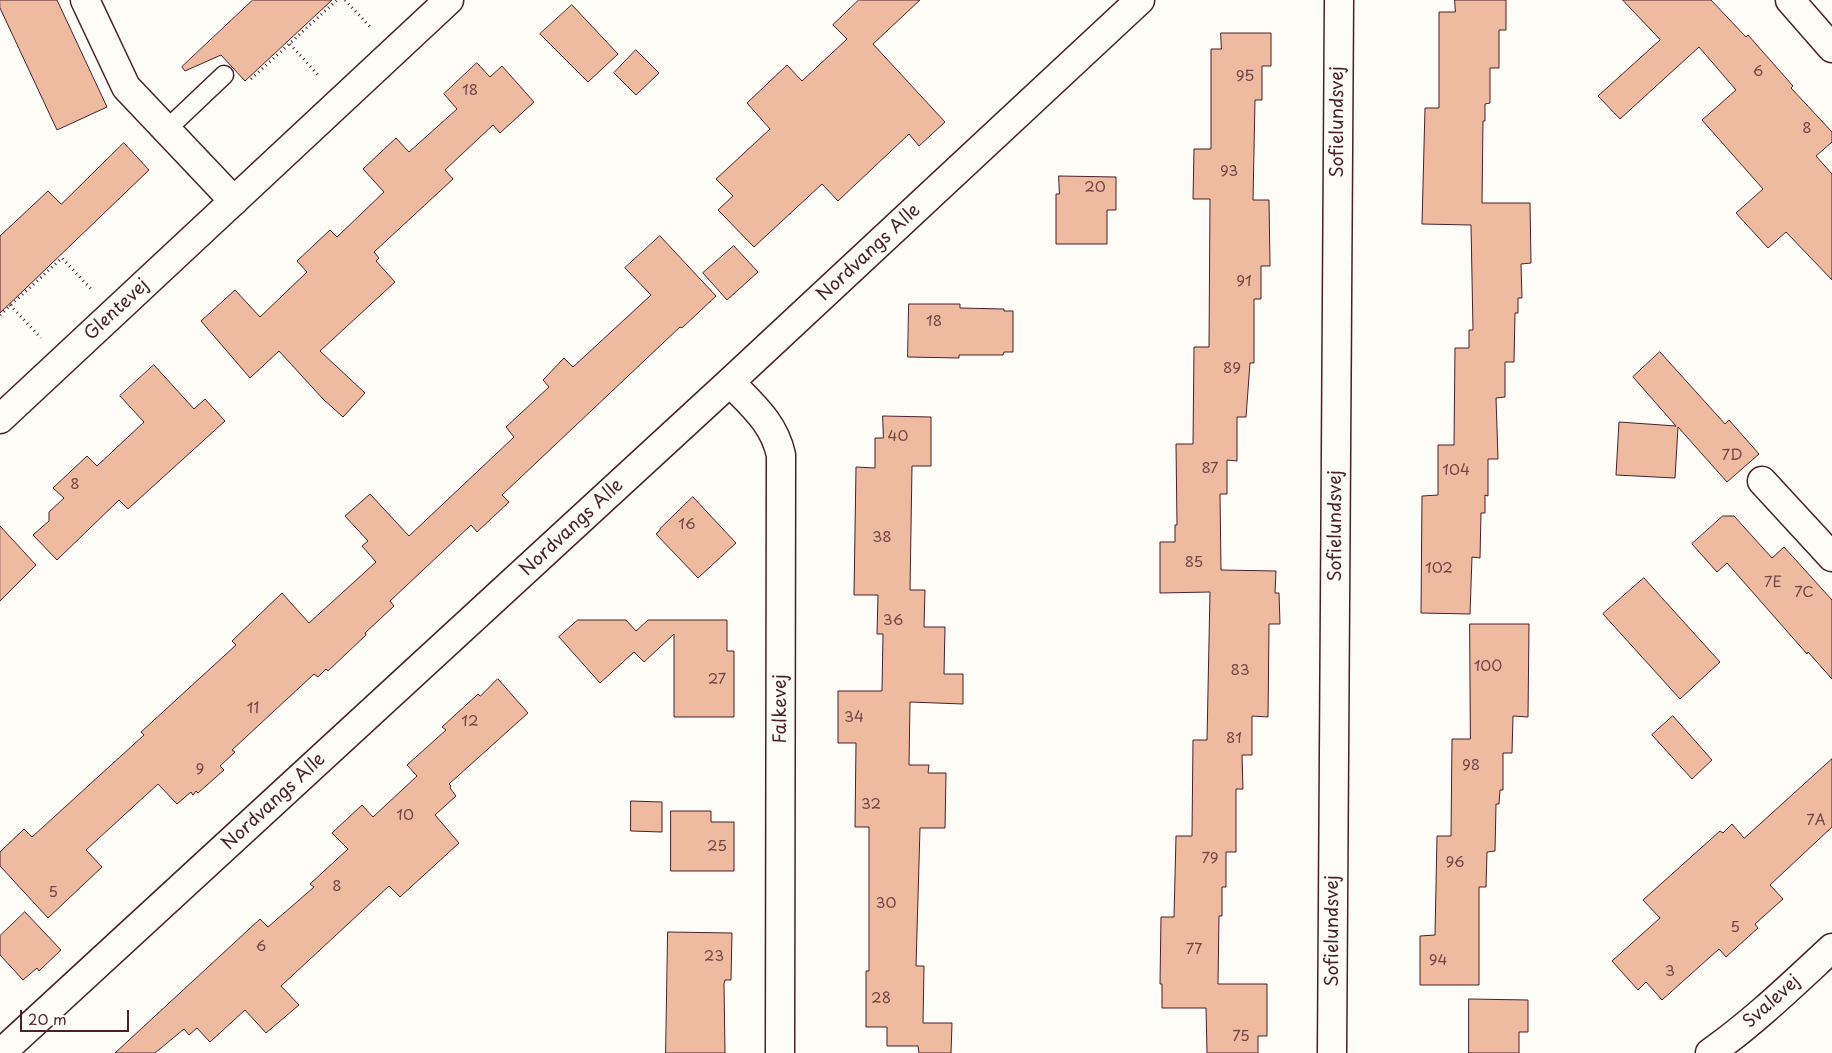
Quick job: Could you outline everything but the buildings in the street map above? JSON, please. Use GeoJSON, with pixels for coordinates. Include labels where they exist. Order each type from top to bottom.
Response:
{"type":"FeatureCollection","features":[{"type":"Feature","properties":{"kind":"street"},"geometry":{"type":"LineString","coordinates":[[86,0],[126,87],[234,201]]}},
{"type":"Feature","properties":{"kind":"street","name":"Glentevej"},"geometry":{"type":"LineString","coordinates":[[0,419],[449,0]]}},
{"type":"Feature","properties":{"kind":"street","name":"Nordvangs Alle"},"geometry":{"type":"LineString","coordinates":[[1,1053],[730,382],[1140,0]]}},
{"type":"Feature","properties":{"kind":"street","name":"Sofielundsvej"},"geometry":{"type":"LineString","coordinates":[[1332,1053],[1339,0]]}},
{"type":"Feature","properties":{"kind":"street"},"geometry":{"type":"LineString","coordinates":[[1790,0],[1832,48]]}},
{"type":"Feature","properties":{"kind":"street","name":"Falkevej"},"geometry":{"type":"LineString","coordinates":[[730,382],[772,428],[778,441],[781,455],[780,1053]]}},
{"type":"Feature","properties":{"kind":"street"},"geometry":{"type":"LineString","coordinates":[[1762,481],[1832,557]]}},
{"type":"Feature","properties":{"kind":"street","name":"Svalevej"},"geometry":{"type":"LineString","coordinates":[[1710,1053],[1768,1008],[1832,948]]}},
{"type":"Feature","properties":{"kind":"lane"},"geometry":{"type":"LineString","coordinates":[[166,130],[224,75]]}},
{"type":"Feature","properties":{"kind":"path"},"geometry":{"type":"LineString","coordinates":[[224,75],[239,90],[337,0]]}},
{"type":"Feature","properties":{"kind":"path"},"geometry":{"type":"LineString","coordinates":[[345,0],[393,51]]}},
{"type":"Feature","properties":{"kind":"path"},"geometry":{"type":"LineString","coordinates":[[290,44],[342,100]]}},
{"type":"Feature","properties":{"kind":"path"},"geometry":{"type":"LineString","coordinates":[[0,315],[62,258],[113,313]]}},
{"type":"Feature","properties":{"kind":"path"},"geometry":{"type":"LineString","coordinates":[[10,306],[62,361]]}}]}
